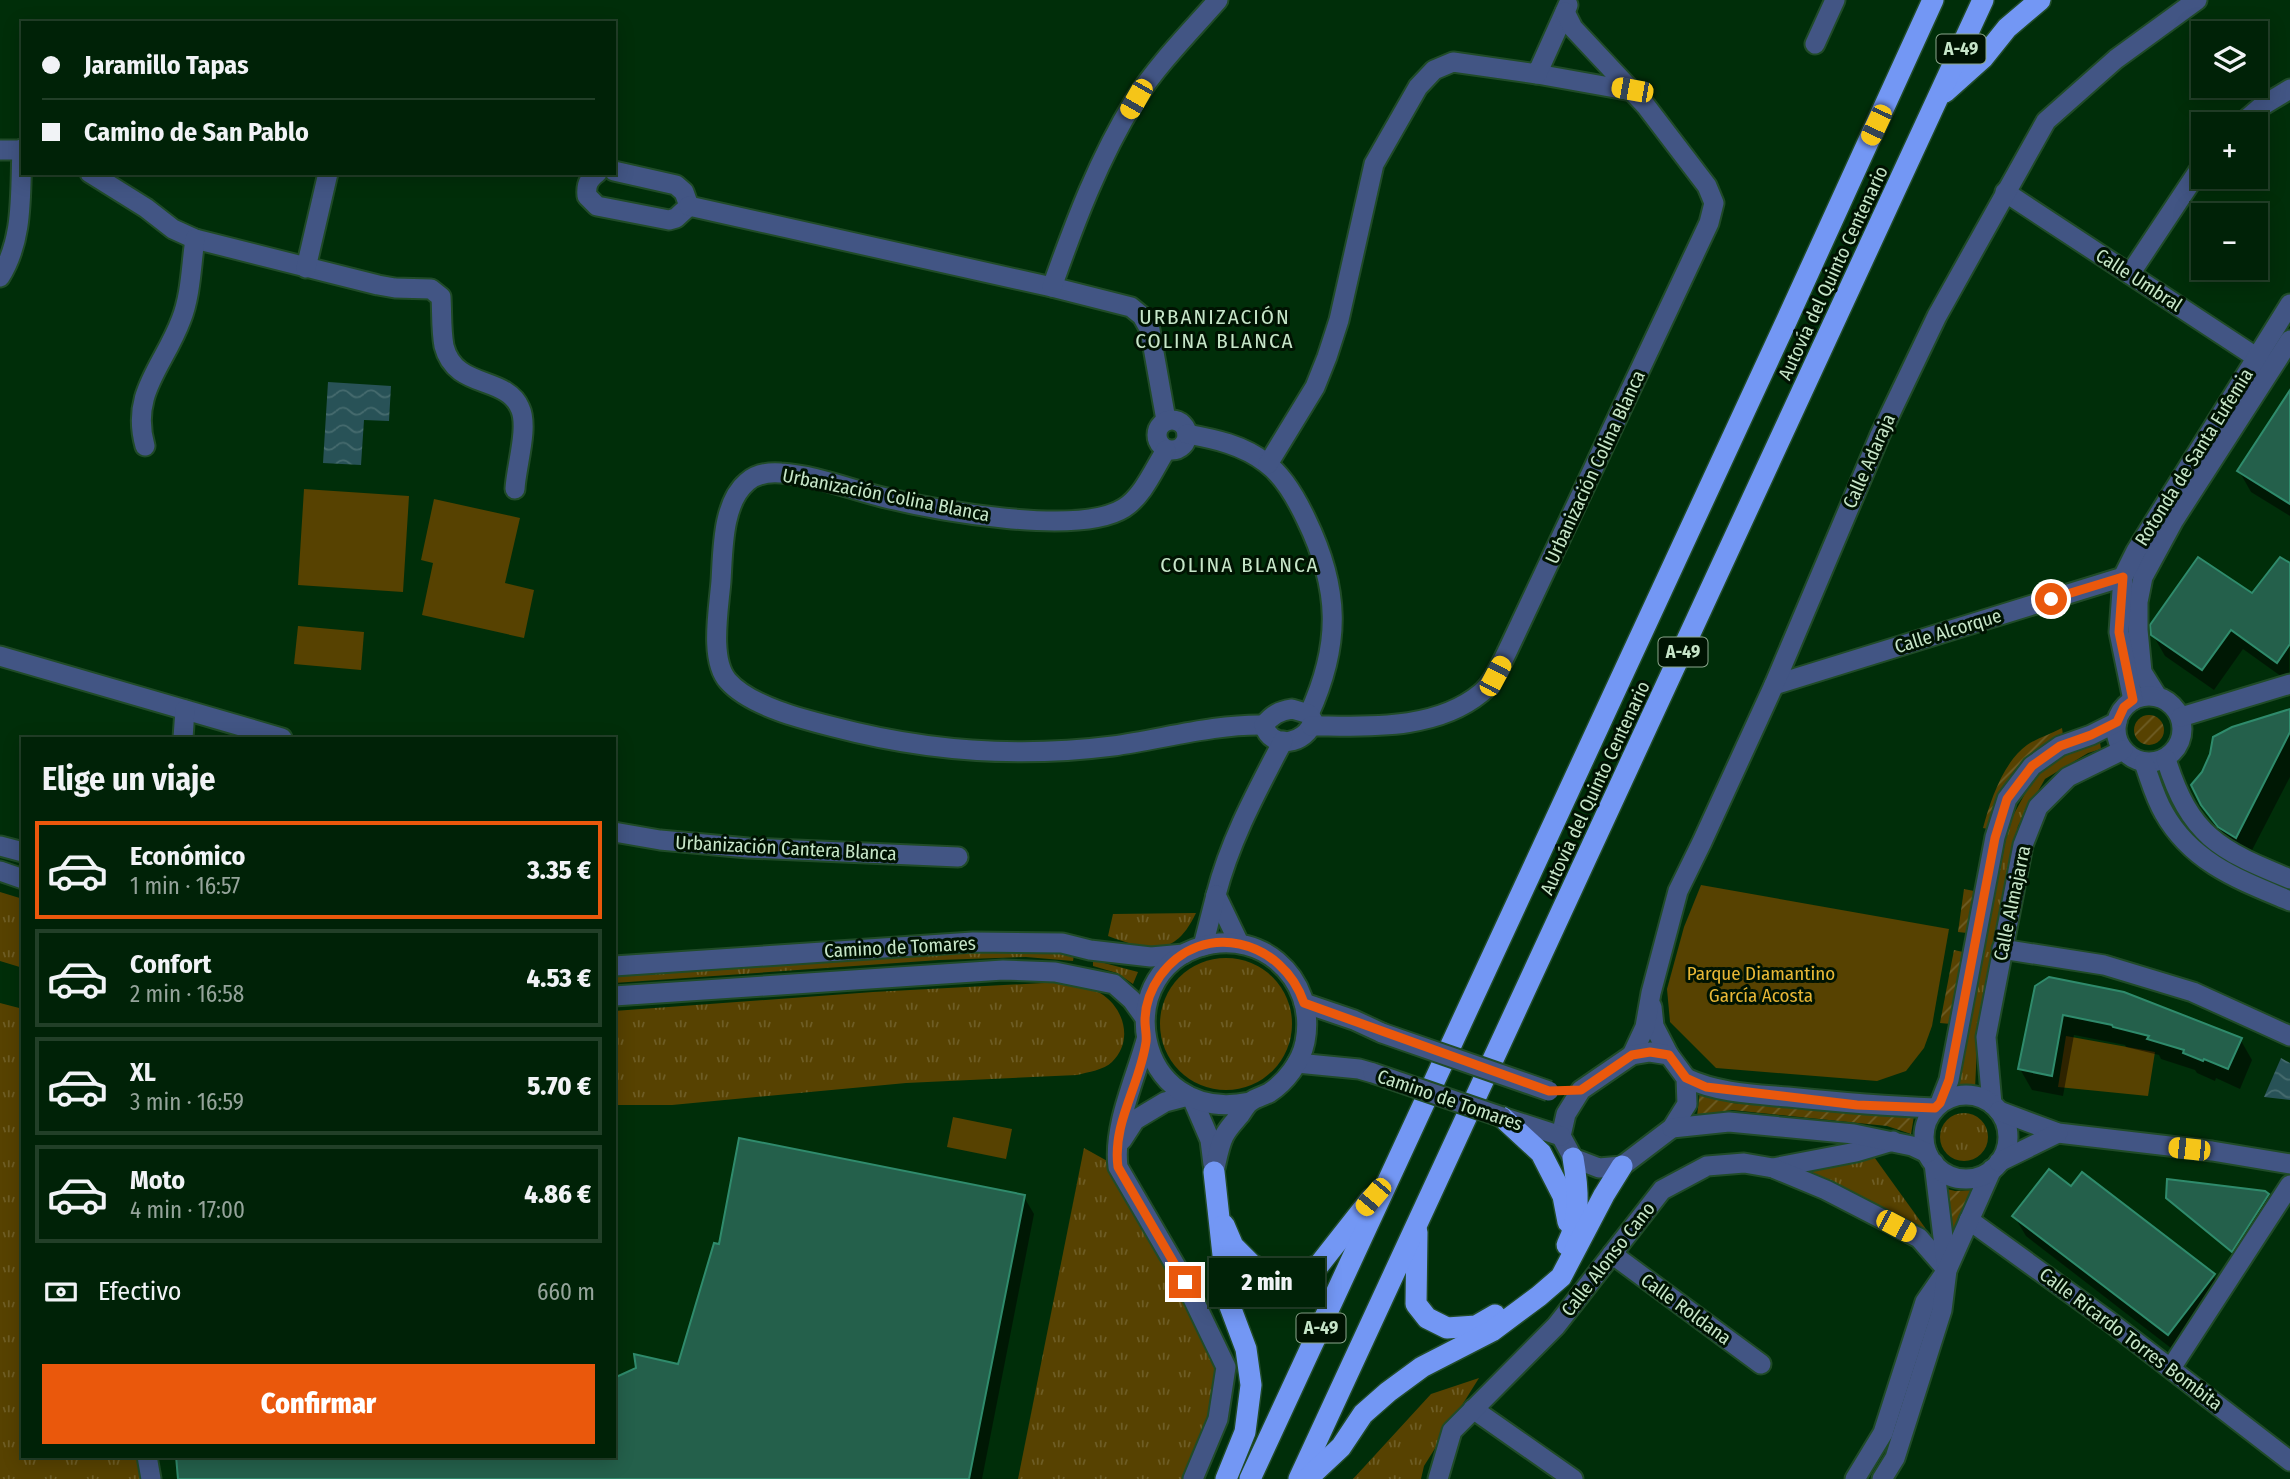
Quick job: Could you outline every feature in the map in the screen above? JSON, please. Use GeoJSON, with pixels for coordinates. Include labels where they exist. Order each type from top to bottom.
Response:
{"type":"FeatureCollection","features":[{"type":"Feature","properties":{"kind":"highway","name":"Autovía del Quinto Centenario"},"geometry":{"type":"LineString","coordinates":[[1250,1479],[1933,0]]}},
{"type":"Feature","properties":{"kind":"highway","name":"Autovía del Quinto Centenario"},"geometry":{"type":"LineString","coordinates":[[1299,1479],[1983,0]]}},
{"type":"Feature","properties":{"kind":"highway"},"geometry":{"type":"LineString","coordinates":[[1938,98],[1983,58],[2007,28],[2040,0]]}},
{"type":"Feature","properties":{"kind":"highway"},"geometry":{"type":"LineString","coordinates":[[1502,1117],[1541,1153],[1563,1196],[1570,1238]]}},
{"type":"Feature","properties":{"kind":"highway"},"geometry":{"type":"LineString","coordinates":[[1417,1226],[1416,1304],[1427,1318],[1447,1328],[1476,1326],[1517,1301],[1554,1270],[1570,1238],[1578,1189],[1573,1158]]}},
{"type":"Feature","properties":{"kind":"highway"},"geometry":{"type":"LineString","coordinates":[[1307,1479],[1341,1447],[1363,1413],[1388,1392],[1422,1367],[1492,1331],[1561,1277],[1598,1205],[1622,1166]]}},
{"type":"Feature","properties":{"kind":"highway"},"geometry":{"type":"LineString","coordinates":[[1214,1172],[1228,1301],[1246,1349],[1251,1385],[1245,1432],[1226,1479]]}},
{"type":"Feature","properties":{"kind":"highway"},"geometry":{"type":"LineString","coordinates":[[1217,1210],[1233,1246],[1251,1264],[1269,1275],[1290,1276],[1319,1265],[1390,1176]]}},
{"type":"Feature","properties":{"kind":"street"},"geometry":{"type":"LineString","coordinates":[[1052,287],[1084,200],[1122,123],[1161,66],[1218,0]]}},
{"type":"Feature","properties":{"kind":"street"},"geometry":{"type":"LineString","coordinates":[[1815,44],[1835,0]]}},
{"type":"Feature","properties":{"kind":"street","name":"Calle Adaraja"},"geometry":{"type":"LineString","coordinates":[[1632,1055],[1644,1027],[1678,891],[1774,685],[1880,435],[1937,316],[2046,121],[2116,60],[2197,0]]}},
{"type":"Feature","properties":{"kind":"street","name":"Urbanización Colina Blanca"},"geometry":{"type":"LineString","coordinates":[[1537,74],[1568,6]]}},
{"type":"Feature","properties":{"kind":"street","name":"Urbanización Colina Blanca"},"geometry":{"type":"LineString","coordinates":[[1310,720],[1389,725],[1446,712],[1482,692],[1495,676],[1702,239],[1713,210],[1712,195],[1707,186],[1632,90],[1587,46],[1573,28],[1568,6]]}},
{"type":"Feature","properties":{"kind":"street"},"geometry":{"type":"LineString","coordinates":[[1268,464],[1315,387],[1327,357],[1339,320],[1374,164],[1418,87],[1434,70],[1453,62],[1632,90]]}},
{"type":"Feature","properties":{"kind":"street"},"geometry":{"type":"LineString","coordinates":[[2255,112],[2290,89]]}},
{"type":"Feature","properties":{"kind":"street"},"geometry":{"type":"LineString","coordinates":[[0,150],[21,149]]}},
{"type":"Feature","properties":{"kind":"street"},"geometry":{"type":"LineString","coordinates":[[0,277],[17,238],[21,167]]}},
{"type":"Feature","properties":{"kind":"street"},"geometry":{"type":"LineString","coordinates":[[616,171],[676,185],[684,192],[689,206]]}},
{"type":"Feature","properties":{"kind":"street"},"geometry":{"type":"LineString","coordinates":[[93,175],[146,208],[173,229],[195,239],[377,285],[431,289],[438,292],[441,297],[444,346],[456,368],[479,382],[506,392],[516,400],[521,409],[522,433],[515,489]]}},
{"type":"Feature","properties":{"kind":"street"},"geometry":{"type":"LineString","coordinates":[[306,268],[328,175]]}},
{"type":"Feature","properties":{"kind":"street"},"geometry":{"type":"LineString","coordinates":[[595,175],[586,186],[587,196],[597,206],[669,220],[676,218],[689,206]]}},
{"type":"Feature","properties":{"kind":"street"},"geometry":{"type":"LineString","coordinates":[[2130,274],[2191,182]]}},
{"type":"Feature","properties":{"kind":"street","name":"Calle Umbral"},"geometry":{"type":"LineString","coordinates":[[2005,192],[2264,362]]}},
{"type":"Feature","properties":{"kind":"street"},"geometry":{"type":"LineString","coordinates":[[689,206],[1131,307],[1142,316],[1150,330],[1166,420]]}},
{"type":"Feature","properties":{"kind":"street"},"geometry":{"type":"LineString","coordinates":[[145,446],[140,430],[142,403],[185,308],[195,239]]}},
{"type":"Feature","properties":{"kind":"street","name":"Rotonda de Santa Eufemia"},"geometry":{"type":"LineString","coordinates":[[2181,718],[2174,706],[2157,696],[2143,672],[2138,602],[2143,577],[2264,362],[2290,304]]}},
{"type":"Feature","properties":{"kind":"street","name":"Rotonda de Santa Eufemia"},"geometry":{"type":"LineString","coordinates":[[2133,700],[2119,632],[2123,577],[2136,551],[2264,362],[2290,340]]}},
{"type":"Feature","properties":{"kind":"street"},"geometry":{"type":"LineString","coordinates":[[1187,433],[1184,445],[1178,450],[1167,450],[1157,441],[1156,432],[1159,425],[1166,420],[1174,420],[1181,423],[1187,433],[1231,444],[1268,464],[1300,506],[1317,542],[1331,592],[1334,630],[1321,689],[1305,736],[1297,740],[1273,739],[1266,733],[1264,725],[1271,716],[1292,709],[1310,720]]}},
{"type":"Feature","properties":{"kind":"street","name":"Urbanización Colina Blanca"},"geometry":{"type":"LineString","coordinates":[[1167,450],[1136,498],[1122,510],[1067,521],[997,517],[885,498],[793,474],[760,474],[746,482],[735,496],[728,520],[716,659],[721,674],[733,687],[753,699],[829,726],[869,736],[982,752],[1074,751],[1236,726],[1264,725]]}},
{"type":"Feature","properties":{"kind":"street","name":"Calle Alcorque"},"geometry":{"type":"LineString","coordinates":[[1774,685],[2123,577]]}},
{"type":"Feature","properties":{"kind":"street"},"geometry":{"type":"LineString","coordinates":[[0,656],[279,737]]}},
{"type":"Feature","properties":{"kind":"street"},"geometry":{"type":"LineString","coordinates":[[2157,696],[2144,696],[2133,700],[2124,707],[2117,722],[2117,738],[2123,750],[2144,762],[2166,759],[2177,749],[2183,730],[2181,718],[2290,684]]}},
{"type":"Feature","properties":{"kind":"street"},"geometry":{"type":"LineString","coordinates":[[183,737],[185,710]]}},
{"type":"Feature","properties":{"kind":"street","name":"Calle Almajarra"},"geometry":{"type":"LineString","coordinates":[[1938,1106],[1949,1080],[1995,838],[2007,799],[2032,766],[2060,746],[2117,722]]}},
{"type":"Feature","properties":{"kind":"street"},"geometry":{"type":"LineString","coordinates":[[1194,950],[1240,824],[1283,741]]}},
{"type":"Feature","properties":{"kind":"street","name":"Calle Almajarra"},"geometry":{"type":"LineString","coordinates":[[1996,1107],[1986,1037],[2023,845],[2038,807],[2068,777],[2123,750]]}},
{"type":"Feature","properties":{"kind":"street"},"geometry":{"type":"LineString","coordinates":[[2166,759],[2182,802],[2197,826],[2214,843],[2239,858],[2290,879]]}},
{"type":"Feature","properties":{"kind":"street"},"geometry":{"type":"LineString","coordinates":[[2144,762],[2163,811],[2180,838],[2203,860],[2290,901]]}},
{"type":"Feature","properties":{"kind":"street","name":"Urbanización Cantera Blanca"},"geometry":{"type":"LineString","coordinates":[[616,832],[660,840],[748,848],[958,857]]}},
{"type":"Feature","properties":{"kind":"street"},"geometry":{"type":"LineString","coordinates":[[0,846],[21,851]]}},
{"type":"Feature","properties":{"kind":"street"},"geometry":{"type":"LineString","coordinates":[[0,871],[21,878]]}},
{"type":"Feature","properties":{"kind":"street"},"geometry":{"type":"LineString","coordinates":[[1216,895],[1239,943]]}},
{"type":"Feature","properties":{"kind":"street","name":"Camino de Tomares"},"geometry":{"type":"LineString","coordinates":[[616,966],[973,942],[1062,943],[1090,950],[1151,957],[1194,950]]}},
{"type":"Feature","properties":{"kind":"street"},"geometry":{"type":"LineString","coordinates":[[1146,1040],[1158,1069],[1171,1084],[1190,1097],[1221,1105],[1250,1102],[1269,1093],[1285,1080],[1297,1063],[1305,1044],[1307,1023],[1304,1003],[1294,979],[1285,968],[1264,952],[1239,943],[1221,943],[1194,950],[1167,968],[1154,986],[1145,1018],[1146,1040],[1116,1150],[1118,1167],[1185,1282],[1226,1367],[1218,1419],[1193,1479]]}},
{"type":"Feature","properties":{"kind":"street"},"geometry":{"type":"LineString","coordinates":[[2002,949],[2104,965],[2193,992],[2290,1036]]}},
{"type":"Feature","properties":{"kind":"street","name":"Camino de Tomares"},"geometry":{"type":"LineString","coordinates":[[616,996],[1003,970],[1055,972],[1114,984],[1132,1000],[1145,1018]]}},
{"type":"Feature","properties":{"kind":"street"},"geometry":{"type":"LineString","coordinates":[[1651,993],[1654,1026],[1669,1055],[1686,1078],[1706,1087],[1857,1105],[1938,1106]]}},
{"type":"Feature","properties":{"kind":"street"},"geometry":{"type":"LineString","coordinates":[[1304,1003],[1549,1091],[1581,1090]]}},
{"type":"Feature","properties":{"kind":"street"},"geometry":{"type":"LineString","coordinates":[[1669,1055],[1650,1052],[1632,1055],[1581,1090],[1566,1114],[1561,1136],[1573,1158],[1599,1168],[1622,1166],[1672,1128],[1686,1104],[1686,1078]]}},
{"type":"Feature","properties":{"kind":"street","name":"Camino de Tomares"},"geometry":{"type":"LineString","coordinates":[[1297,1063],[1359,1069],[1561,1136]]}},
{"type":"Feature","properties":{"kind":"street"},"geometry":{"type":"LineString","coordinates":[[1116,1150],[1135,1119],[1165,1102],[1190,1097]]}},
{"type":"Feature","properties":{"kind":"street"},"geometry":{"type":"LineString","coordinates":[[1190,1097],[1210,1140],[1214,1172]]}},
{"type":"Feature","properties":{"kind":"street"},"geometry":{"type":"LineString","coordinates":[[1882,1479],[1895,1458],[1942,1311],[1947,1270],[1924,1134],[1927,1120],[1938,1106],[1953,1097],[1980,1097],[1996,1107],[2058,1133],[2212,1151],[2290,1164]]}},
{"type":"Feature","properties":{"kind":"street"},"geometry":{"type":"LineString","coordinates":[[1214,1172],[1224,1136],[1250,1102]]}},
{"type":"Feature","properties":{"kind":"street"},"geometry":{"type":"LineString","coordinates":[[1855,1479],[1883,1433],[1925,1302],[1947,1270],[1969,1220],[2006,1150],[2006,1123],[1996,1107]]}},
{"type":"Feature","properties":{"kind":"street"},"geometry":{"type":"LineString","coordinates":[[1672,1128],[1729,1122],[1854,1134],[1912,1146],[1930,1158],[1942,1171],[1967,1179],[1981,1176],[2058,1133]]}},
{"type":"Feature","properties":{"kind":"street"},"geometry":{"type":"LineString","coordinates":[[1773,1168],[1893,1142]]}},
{"type":"Feature","properties":{"kind":"street","name":"Calle Alonso Cano"},"geometry":{"type":"LineString","coordinates":[[1438,1479],[1452,1431],[1556,1326],[1662,1190],[1707,1166],[1744,1163],[1773,1168],[1826,1190],[1919,1238],[1947,1270]]}},
{"type":"Feature","properties":{"kind":"street"},"geometry":{"type":"LineString","coordinates":[[2171,1368],[2290,1185]]}},
{"type":"Feature","properties":{"kind":"street","name":"Calle Ricardo Torres Bombita"},"geometry":{"type":"LineString","coordinates":[[1969,1220],[2171,1368],[2290,1461]]}},
{"type":"Feature","properties":{"kind":"street","name":"Calle Roldana"},"geometry":{"type":"LineString","coordinates":[[1612,1254],[1760,1364]]}},
{"type":"Feature","properties":{"kind":"street"},"geometry":{"type":"LineString","coordinates":[[1473,1409],[1573,1479]]}},
{"type":"Feature","properties":{"kind":"street"},"geometry":{"type":"LineString","coordinates":[[147,1458],[151,1479]]}},
{"type":"Feature","properties":{"kind":"green space"},"geometry":{"type":"Polygon","coordinates":[[[304,489],[409,496],[403,592],[298,585],[304,489]]]}},
{"type":"Feature","properties":{"kind":"green space"},"geometry":{"type":"Polygon","coordinates":[[[434,499],[520,518],[505,583],[534,590],[524,638],[422,615],[433,563],[421,560],[434,499]]]}},
{"type":"Feature","properties":{"kind":"green space"},"geometry":{"type":"Polygon","coordinates":[[[298,626],[364,632],[361,670],[294,664],[298,626]]]}},
{"type":"Feature","properties":{"kind":"green space"},"geometry":{"type":"Polygon","coordinates":[[[2149,715],[2159,720],[2164,730],[2159,740],[2149,745],[2139,740],[2134,730],[2139,720],[2149,715]]]}},
{"type":"Feature","properties":{"kind":"green space"},"geometry":{"type":"Polygon","coordinates":[[[2062,728],[2063,735],[2034,752],[2014,772],[1999,797],[1988,829],[1983,828],[1994,795],[2011,761],[2027,745],[2062,728]]]}},
{"type":"Feature","properties":{"kind":"green space"},"geometry":{"type":"Polygon","coordinates":[[[2100,742],[2101,749],[2088,753],[2045,779],[2018,826],[1977,1046],[1975,1089],[1946,1088],[1966,1044],[2009,823],[2034,777],[2068,752],[2100,742]]]}},
{"type":"Feature","properties":{"kind":"green space","name":"Parque Diamantino García Acosta"},"geometry":{"type":"Polygon","coordinates":[[[1701,885],[1949,929],[1932,1026],[1924,1048],[1906,1071],[1877,1081],[1716,1068],[1670,1022],[1667,989],[1684,927],[1701,885]]]}},
{"type":"Feature","properties":{"kind":"green space"},"geometry":{"type":"Polygon","coordinates":[[[1964,889],[1974,891],[1967,933],[1958,932],[1964,889]]]}},
{"type":"Feature","properties":{"kind":"green space"},"geometry":{"type":"Polygon","coordinates":[[[0,892],[21,898],[21,967],[0,961],[0,892]]]}},
{"type":"Feature","properties":{"kind":"green space"},"geometry":{"type":"Polygon","coordinates":[[[1196,913],[1179,938],[1159,947],[1136,945],[1108,936],[1113,914],[1196,913]]]}},
{"type":"Feature","properties":{"kind":"green space"},"geometry":{"type":"Polygon","coordinates":[[[1022,949],[1074,955],[1073,961],[1026,957],[939,960],[616,983],[616,975],[1022,949]]]}},
{"type":"Feature","properties":{"kind":"green space"},"geometry":{"type":"Polygon","coordinates":[[[1954,950],[1963,952],[1951,1024],[1940,1023],[1954,950]]]}},
{"type":"Feature","properties":{"kind":"green space"},"geometry":{"type":"Polygon","coordinates":[[[1226,958],[1251,963],[1273,977],[1287,999],[1292,1024],[1287,1049],[1273,1071],[1251,1085],[1226,1090],[1201,1085],[1179,1071],[1165,1049],[1160,1024],[1165,999],[1179,977],[1201,963],[1226,958]]]}},
{"type":"Feature","properties":{"kind":"green space"},"geometry":{"type":"Polygon","coordinates":[[[1093,960],[1138,972],[1133,984],[1117,973],[1093,966],[1093,960]]]}},
{"type":"Feature","properties":{"kind":"green space"},"geometry":{"type":"Polygon","coordinates":[[[1063,982],[1087,988],[1108,999],[1120,1015],[1123,1044],[1119,1054],[1105,1067],[1077,1075],[906,1083],[672,1105],[616,1105],[616,1011],[873,992],[1063,982]]]}},
{"type":"Feature","properties":{"kind":"green space"},"geometry":{"type":"Polygon","coordinates":[[[0,1003],[21,1008],[21,1458],[147,1458],[151,1479],[0,1479],[0,1003]]]}},
{"type":"Feature","properties":{"kind":"green space"},"geometry":{"type":"Polygon","coordinates":[[[2066,1036],[2155,1052],[2148,1096],[2058,1087],[2066,1036]]]}},
{"type":"Feature","properties":{"kind":"green space"},"geometry":{"type":"Polygon","coordinates":[[[1700,1091],[1732,1103],[1914,1116],[1911,1134],[1887,1126],[1732,1110],[1697,1116],[1700,1091]]]}},
{"type":"Feature","properties":{"kind":"green space"},"geometry":{"type":"Polygon","coordinates":[[[1964,1113],[1973,1114],[1981,1120],[1987,1128],[1987,1146],[1981,1154],[1973,1160],[1964,1161],[1955,1160],[1947,1154],[1941,1146],[1940,1137],[1941,1128],[1947,1120],[1955,1114],[1964,1113]]]}},
{"type":"Feature","properties":{"kind":"green space"},"geometry":{"type":"Polygon","coordinates":[[[953,1117],[1012,1129],[1006,1159],[947,1147],[953,1117]]]}},
{"type":"Feature","properties":{"kind":"green space"},"geometry":{"type":"Polygon","coordinates":[[[1084,1148],[1118,1167],[1226,1367],[1193,1479],[1018,1479],[1084,1148]]]}},
{"type":"Feature","properties":{"kind":"green space"},"geometry":{"type":"Polygon","coordinates":[[[1872,1154],[1926,1229],[1794,1171],[1872,1154]]]}},
{"type":"Feature","properties":{"kind":"green space"},"geometry":{"type":"Polygon","coordinates":[[[1943,1188],[1955,1191],[1973,1190],[1958,1234],[1950,1238],[1943,1188]]]}},
{"type":"Feature","properties":{"kind":"green space"},"geometry":{"type":"Polygon","coordinates":[[[1479,1378],[1424,1466],[1421,1479],[1353,1479],[1431,1394],[1479,1378]]]}},
{"type":"Feature","properties":{"kind":"water"},"geometry":{"type":"Polygon","coordinates":[[[328,382],[391,386],[389,421],[364,420],[361,465],[323,463],[328,382]]]}},
{"type":"Feature","properties":{"kind":"water"},"geometry":{"type":"Polygon","coordinates":[[[2281,1058],[2290,1063],[2290,1100],[2264,1097],[2281,1058]]]}},
{"type":"Feature","properties":{"kind":"building"},"geometry":{"type":"Polygon","coordinates":[[[2290,390],[2290,504],[2237,471],[2290,390]]]}},
{"type":"Feature","properties":{"kind":"building"},"geometry":{"type":"Polygon","coordinates":[[[2198,557],[2252,593],[2280,557],[2290,563],[2290,644],[2277,663],[2231,630],[2202,670],[2151,635],[2150,625],[2198,557]]]}},
{"type":"Feature","properties":{"kind":"building"},"geometry":{"type":"Polygon","coordinates":[[[2290,709],[2290,732],[2236,838],[2218,827],[2201,805],[2191,785],[2202,772],[2210,754],[2213,737],[2232,727],[2290,709]]]}},
{"type":"Feature","properties":{"kind":"building"},"geometry":{"type":"Polygon","coordinates":[[[2049,977],[2124,992],[2242,1038],[2228,1069],[2183,1053],[2184,1050],[2147,1039],[2149,1036],[2063,1015],[2052,1076],[2018,1069],[2035,986],[2049,977]]]}},
{"type":"Feature","properties":{"kind":"building"},"geometry":{"type":"Polygon","coordinates":[[[739,1138],[1025,1195],[969,1479],[178,1479],[176,1458],[616,1458],[616,1377],[636,1368],[634,1354],[678,1364],[714,1243],[719,1244],[739,1138]]]}},
{"type":"Feature","properties":{"kind":"building"},"geometry":{"type":"Polygon","coordinates":[[[2049,1169],[2071,1186],[2082,1172],[2215,1274],[2168,1335],[2012,1216],[2049,1169]]]}},
{"type":"Feature","properties":{"kind":"building"},"geometry":{"type":"Polygon","coordinates":[[[2167,1179],[2265,1191],[2269,1194],[2232,1252],[2166,1198],[2167,1179]]]}},
{"type":"Feature","properties":{"kind":"district","name":"URBANIZACIÓN COLINA BLANCA"},"geometry":{"type":"Point","coordinates":[1215,329]}},
{"type":"Feature","properties":{"kind":"district","name":"COLINA BLANCA"},"geometry":{"type":"Point","coordinates":[1240,565]}},
{"type":"Feature","properties":{"kind":"route"},"geometry":{"type":"LineString","coordinates":[[1185,1282],[1118,1167],[1116,1150],[1146,1040],[1145,1018],[1149,996],[1160,976],[1175,960],[1203,946],[1239,943],[1264,952],[1285,968],[1294,979],[1304,1003],[1549,1091],[1581,1090],[1632,1055],[1650,1052],[1669,1055],[1686,1078],[1706,1087],[1857,1105],[1935,1108],[1940,1103],[1949,1080],[1995,838],[2007,799],[2032,766],[2060,746],[2117,722],[2124,707],[2133,700],[2126,677],[2119,632],[2123,577],[2051,599]]}}]}
